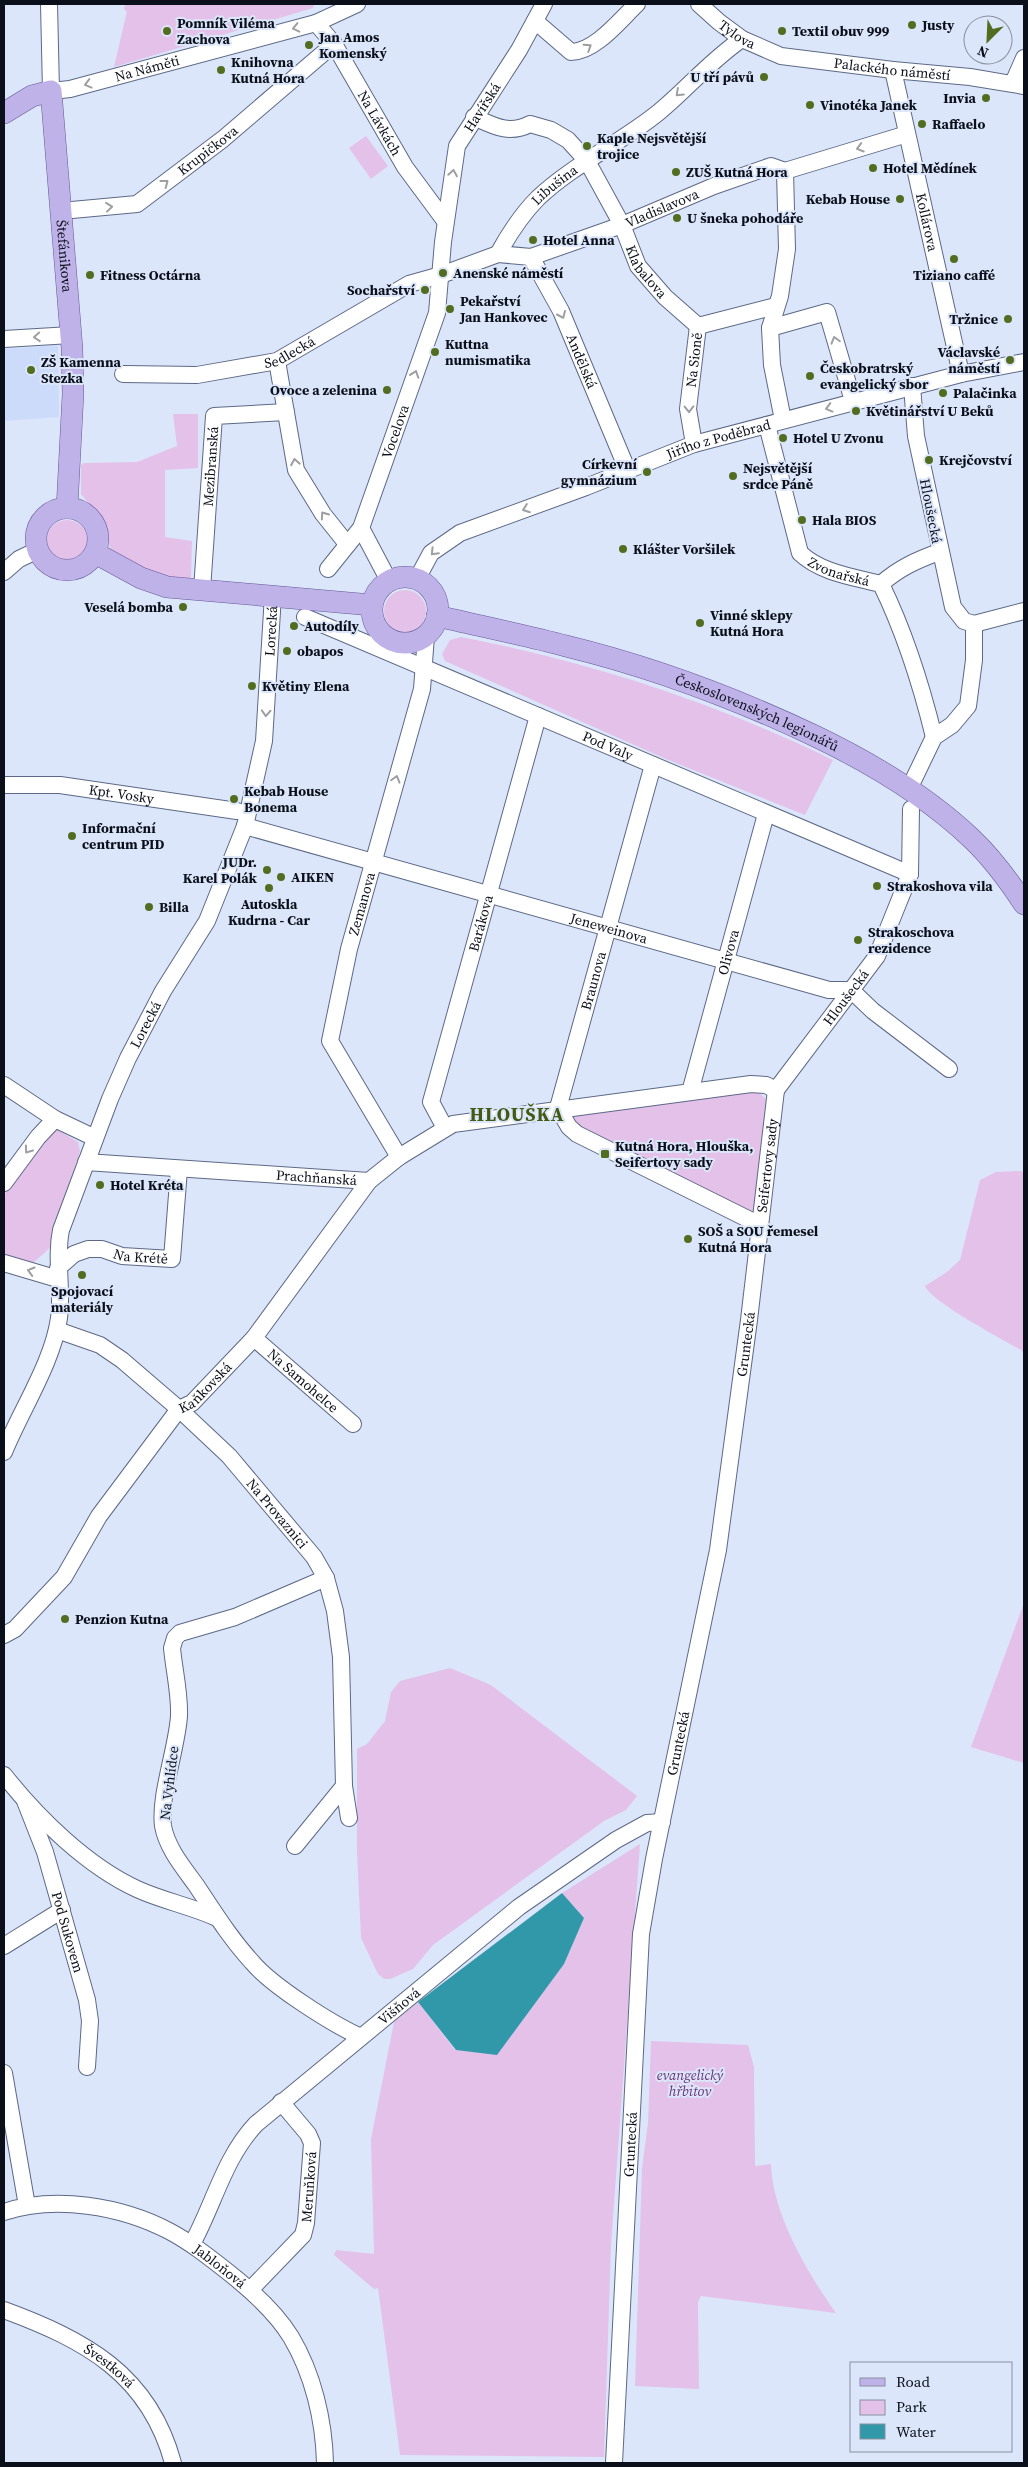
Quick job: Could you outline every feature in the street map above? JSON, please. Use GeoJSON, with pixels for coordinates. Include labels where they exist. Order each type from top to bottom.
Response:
{"type":"FeatureCollection","features":[{"type":"Feature","properties":{"kind":"main road"},"geometry":{"type":"LineString","coordinates":[[4,113],[32,96],[51,92]]}},
{"type":"Feature","properties":{"kind":"main road","name":"Štefánikova"},"geometry":{"type":"LineString","coordinates":[[51,92],[71,334],[73,394],[67,508]]}},
{"type":"Feature","properties":{"kind":"main road"},"geometry":{"type":"LineString","coordinates":[[67,508],[82,512],[94,523],[98,539],[95,553],[82,566],[69,570],[49,564],[38,550],[36,534],[44,518],[50,513],[67,508]]}},
{"type":"Feature","properties":{"kind":"main road"},"geometry":{"type":"LineString","coordinates":[[95,553],[158,585],[372,605]]}},
{"type":"Feature","properties":{"kind":"main road"},"geometry":{"type":"LineString","coordinates":[[408,577],[417,579],[427,585],[434,594],[438,605],[437,616],[426,636],[408,643],[388,638],[375,624],[372,605],[378,591],[389,581],[408,577]]}},
{"type":"Feature","properties":{"kind":"main road","name":"Československých legionářů"},"geometry":{"type":"LineString","coordinates":[[437,616],[597,654],[719,694],[839,748],[910,799],[972,839],[1005,877],[1024,904]]}},
{"type":"Feature","properties":{"kind":"street","name":"Štefánikova"},"geometry":{"type":"LineString","coordinates":[[49,4],[51,92]]}},
{"type":"Feature","properties":{"kind":"street","name":"Na Náměti"},"geometry":{"type":"LineString","coordinates":[[51,92],[70,89],[316,23],[357,4]]}},
{"type":"Feature","properties":{"kind":"street","name":"Havířská"},"geometry":{"type":"LineString","coordinates":[[445,221],[457,146],[519,50],[544,4]]}},
{"type":"Feature","properties":{"kind":"street"},"geometry":{"type":"LineString","coordinates":[[535,21],[571,52],[580,52],[590,48],[636,4]]}},
{"type":"Feature","properties":{"kind":"street","name":"Tylova"},"geometry":{"type":"LineString","coordinates":[[699,4],[718,22],[742,39],[781,56]]}},
{"type":"Feature","properties":{"kind":"street","name":"Na Lávkách"},"geometry":{"type":"LineString","coordinates":[[316,23],[334,44],[405,167],[445,221]]}},
{"type":"Feature","properties":{"kind":"street","name":"Libušina"},"geometry":{"type":"LineString","coordinates":[[498,254],[513,229],[538,199],[587,161],[658,112],[723,52],[742,39]]}},
{"type":"Feature","properties":{"kind":"street","name":"Krupičkova"},"geometry":{"type":"LineString","coordinates":[[61,212],[137,204],[223,139],[334,44]]}},
{"type":"Feature","properties":{"kind":"street","name":"Palackého náměstí"},"geometry":{"type":"LineString","coordinates":[[781,56],[1014,83]]}},
{"type":"Feature","properties":{"kind":"street"},"geometry":{"type":"LineString","coordinates":[[1014,83],[1024,58]]}},
{"type":"Feature","properties":{"kind":"street","name":"Kollárova"},"geometry":{"type":"LineString","coordinates":[[893,70],[961,374]]}},
{"type":"Feature","properties":{"kind":"street","name":"Klabalova"},"geometry":{"type":"LineString","coordinates":[[474,117],[507,131],[520,129],[530,124],[551,130],[568,140],[587,161],[622,225],[638,266],[665,297],[698,326]]}},
{"type":"Feature","properties":{"kind":"street","name":"Vladislavova"},"geometry":{"type":"LineString","coordinates":[[531,257],[622,225],[714,186],[771,166],[785,171],[907,134]]}},
{"type":"Feature","properties":{"kind":"street"},"geometry":{"type":"LineString","coordinates":[[783,420],[772,365],[770,328],[780,296],[787,249],[785,171]]}},
{"type":"Feature","properties":{"kind":"street"},"geometry":{"type":"LineString","coordinates":[[445,221],[441,275],[498,254],[531,257]]}},
{"type":"Feature","properties":{"kind":"street","name":"Andělská"},"geometry":{"type":"LineString","coordinates":[[531,257],[561,311],[627,469]]}},
{"type":"Feature","properties":{"kind":"street","name":"Sedlecká"},"geometry":{"type":"LineString","coordinates":[[123,374],[197,375],[277,361],[408,284],[441,275]]}},
{"type":"Feature","properties":{"kind":"street","name":"Vocelova"},"geometry":{"type":"LineString","coordinates":[[361,528],[437,313],[441,275]]}},
{"type":"Feature","properties":{"kind":"street","name":"Na Sioně"},"geometry":{"type":"LineString","coordinates":[[694,444],[688,409],[698,326],[776,306]]}},
{"type":"Feature","properties":{"kind":"street"},"geometry":{"type":"LineString","coordinates":[[770,328],[828,312],[853,402]]}},
{"type":"Feature","properties":{"kind":"street"},"geometry":{"type":"LineString","coordinates":[[4,339],[71,334]]}},
{"type":"Feature","properties":{"kind":"street"},"geometry":{"type":"LineString","coordinates":[[277,361],[296,470],[323,514],[346,544]]}},
{"type":"Feature","properties":{"kind":"street"},"geometry":{"type":"LineString","coordinates":[[961,374],[1024,362]]}},
{"type":"Feature","properties":{"kind":"street","name":"Jiřího z Poděbrad"},"geometry":{"type":"LineString","coordinates":[[417,579],[431,553],[451,537],[586,487],[627,469],[694,444],[961,374]]}},
{"type":"Feature","properties":{"kind":"street","name":"Hloušecká"},"geometry":{"type":"LineString","coordinates":[[776,1090],[877,956],[910,874],[910,799],[934,737],[952,725],[968,706],[974,660],[974,624],[964,620],[953,608],[939,552],[916,436],[912,386]]}},
{"type":"Feature","properties":{"kind":"street","name":"Mezibranská"},"geometry":{"type":"LineString","coordinates":[[202,590],[214,416],[286,412]]}},
{"type":"Feature","properties":{"kind":"street","name":"Zvonařská"},"geometry":{"type":"LineString","coordinates":[[766,425],[800,553],[808,560],[825,568],[881,584],[896,615],[920,680],[934,737]]}},
{"type":"Feature","properties":{"kind":"street"},"geometry":{"type":"LineString","coordinates":[[328,569],[346,544],[361,528],[389,581]]}},
{"type":"Feature","properties":{"kind":"street"},"geometry":{"type":"LineString","coordinates":[[4,572],[19,560],[38,550]]}},
{"type":"Feature","properties":{"kind":"street"},"geometry":{"type":"LineString","coordinates":[[881,584],[896,571],[915,560],[939,552]]}},
{"type":"Feature","properties":{"kind":"street","name":"Lorecká"},"geometry":{"type":"LineString","coordinates":[[4,1452],[40,1373],[57,1330],[59,1316],[60,1230],[95,1138],[128,1058],[163,991],[207,921],[245,826],[264,741],[273,595]]}},
{"type":"Feature","properties":{"kind":"street"},"geometry":{"type":"LineString","coordinates":[[974,624],[1024,611]]}},
{"type":"Feature","properties":{"kind":"street","name":"Pod Valy"},"geometry":{"type":"LineString","coordinates":[[305,617],[910,874]]}},
{"type":"Feature","properties":{"kind":"street","name":"Zemanova"},"geometry":{"type":"LineString","coordinates":[[399,1157],[330,1041],[340,986],[372,863],[422,689],[426,636]]}},
{"type":"Feature","properties":{"kind":"street","name":"Barákova"},"geometry":{"type":"LineString","coordinates":[[445,1128],[431,1102],[538,716]]}},
{"type":"Feature","properties":{"kind":"street","name":"Braunova"},"geometry":{"type":"LineString","coordinates":[[558,1108],[653,765]]}},
{"type":"Feature","properties":{"kind":"street","name":"Kpt. Vosky"},"geometry":{"type":"LineString","coordinates":[[4,785],[60,785],[237,811]]}},
{"type":"Feature","properties":{"kind":"street","name":"Olivova"},"geometry":{"type":"LineString","coordinates":[[690,1092],[766,814]]}},
{"type":"Feature","properties":{"kind":"street","name":"Jeneweinova"},"geometry":{"type":"LineString","coordinates":[[245,826],[829,990],[851,990]]}},
{"type":"Feature","properties":{"kind":"street"},"geometry":{"type":"LineString","coordinates":[[851,990],[873,1011],[950,1069]]}},
{"type":"Feature","properties":{"kind":"street"},"geometry":{"type":"LineString","coordinates":[[558,1108],[751,1084],[766,1085],[776,1090]]}},
{"type":"Feature","properties":{"kind":"street"},"geometry":{"type":"LineString","coordinates":[[4,1085],[55,1119],[95,1138]]}},
{"type":"Feature","properties":{"kind":"street","name":"Seifertovy sady"},"geometry":{"type":"LineString","coordinates":[[558,1108],[569,1127],[577,1134],[760,1225],[776,1090]]}},
{"type":"Feature","properties":{"kind":"street","name":"Prachňanská"},"geometry":{"type":"LineString","coordinates":[[86,1162],[369,1181],[399,1157],[453,1124],[558,1108]]}},
{"type":"Feature","properties":{"kind":"street"},"geometry":{"type":"LineString","coordinates":[[4,1184],[38,1137],[55,1119]]}},
{"type":"Feature","properties":{"kind":"street","name":"Na Krétě"},"geometry":{"type":"LineString","coordinates":[[58,1273],[74,1254],[88,1249],[102,1248],[122,1256],[172,1259],[179,1169]]}},
{"type":"Feature","properties":{"kind":"street","name":"Kaňkovská"},"geometry":{"type":"LineString","coordinates":[[4,1635],[15,1629],[64,1577],[99,1516],[179,1409],[192,1403],[254,1338],[369,1181]]}},
{"type":"Feature","properties":{"kind":"street","name":"Gruntecká"},"geometry":{"type":"LineString","coordinates":[[614,2463],[642,1934],[652,1867],[718,1550],[760,1225]]}},
{"type":"Feature","properties":{"kind":"street"},"geometry":{"type":"LineString","coordinates":[[4,1263],[58,1273]]}},
{"type":"Feature","properties":{"kind":"street","name":"Na Provaznici"},"geometry":{"type":"LineString","coordinates":[[57,1330],[100,1345],[122,1360],[179,1409],[229,1456],[314,1557],[326,1578],[335,1612],[341,1657],[344,1786],[349,1818]]}},
{"type":"Feature","properties":{"kind":"street","name":"Na Samohelce"},"geometry":{"type":"LineString","coordinates":[[254,1338],[353,1424]]}},
{"type":"Feature","properties":{"kind":"street","name":"Na Vyhlídce"},"geometry":{"type":"LineString","coordinates":[[326,1578],[235,1617],[180,1633],[172,1642],[179,1716],[163,1825],[170,1845],[193,1881],[217,1918],[253,1964],[272,1980],[333,2022],[361,2037]]}},
{"type":"Feature","properties":{"kind":"street","name":"Pod Sukovem"},"geometry":{"type":"LineString","coordinates":[[4,1775],[25,1801],[89,1860],[112,1876],[139,1890],[177,1902],[217,1918]]}},
{"type":"Feature","properties":{"kind":"street"},"geometry":{"type":"LineString","coordinates":[[296,1846],[344,1786]]}},
{"type":"Feature","properties":{"kind":"street","name":"Pod Sukovem"},"geometry":{"type":"LineString","coordinates":[[25,1801],[45,1852],[87,2000],[90,2021],[88,2067]]}},
{"type":"Feature","properties":{"kind":"street","name":"Višňová"},"geometry":{"type":"LineString","coordinates":[[192,2244],[239,2145],[256,2124],[519,1907],[579,1864],[647,1823],[662,1822]]}},
{"type":"Feature","properties":{"kind":"street"},"geometry":{"type":"LineString","coordinates":[[177,1902],[193,1881]]}},
{"type":"Feature","properties":{"kind":"street"},"geometry":{"type":"LineString","coordinates":[[4,1946],[62,1910]]}},
{"type":"Feature","properties":{"kind":"street"},"geometry":{"type":"LineString","coordinates":[[4,2073],[27,2206]]}},
{"type":"Feature","properties":{"kind":"street","name":"Meruňková"},"geometry":{"type":"LineString","coordinates":[[250,2290],[298,2242],[305,2227],[312,2142],[308,2134],[281,2102]]}},
{"type":"Feature","properties":{"kind":"street","name":"Jabloňová"},"geometry":{"type":"LineString","coordinates":[[4,2212],[27,2206],[59,2204],[109,2210],[153,2224],[192,2244],[250,2290],[291,2337],[309,2376],[320,2414],[325,2463]]}},
{"type":"Feature","properties":{"kind":"street","name":"Švestková"},"geometry":{"type":"LineString","coordinates":[[4,2310],[80,2344],[103,2358],[127,2379],[153,2411],[168,2446],[172,2463]]}},
{"type":"Feature","properties":{"kind":"shaded area","name":"ZŠ Kamenna Stezka"},"geometry":{"type":"Polygon","coordinates":[[[58,345],[59,417],[4,421],[4,349],[58,345]]]}},
{"type":"Feature","properties":{"kind":"green space"},"geometry":{"type":"Polygon","coordinates":[[[125,4],[314,4],[313,8],[114,67],[127,11],[124,10],[125,4]]]}},
{"type":"Feature","properties":{"kind":"green space"},"geometry":{"type":"Polygon","coordinates":[[[366,136],[388,166],[371,179],[349,148],[366,136]]]}},
{"type":"Feature","properties":{"kind":"green space"},"geometry":{"type":"Polygon","coordinates":[[[173,414],[198,414],[198,468],[165,470],[165,537],[192,541],[191,579],[154,577],[111,550],[100,518],[81,494],[81,465],[84,463],[137,462],[177,446],[173,414]]]}},
{"type":"Feature","properties":{"kind":"green space"},"geometry":{"type":"Polygon","coordinates":[[[63,520],[71,520],[78,523],[84,529],[87,540],[84,551],[78,557],[71,560],[63,560],[56,557],[50,551],[47,544],[47,536],[50,529],[56,523],[63,520]]]}},
{"type":"Feature","properties":{"kind":"green space"},"geometry":{"type":"Polygon","coordinates":[[[401,590],[409,590],[420,596],[426,611],[420,626],[409,632],[401,632],[390,626],[384,615],[384,607],[390,596],[401,590]]]}},
{"type":"Feature","properties":{"kind":"green space"},"geometry":{"type":"Polygon","coordinates":[[[461,637],[557,659],[651,686],[743,720],[833,760],[805,815],[666,759],[445,661],[442,654],[450,640],[461,637]]]}},
{"type":"Feature","properties":{"kind":"green space"},"geometry":{"type":"Polygon","coordinates":[[[757,1091],[768,1101],[758,1210],[753,1213],[582,1129],[576,1124],[572,1114],[757,1091]]]}},
{"type":"Feature","properties":{"kind":"green space"},"geometry":{"type":"Polygon","coordinates":[[[53,1127],[78,1142],[80,1151],[51,1247],[33,1263],[4,1255],[4,1195],[53,1127]]]}},
{"type":"Feature","properties":{"kind":"green space"},"geometry":{"type":"Polygon","coordinates":[[[1021,1171],[1024,1173],[1024,1352],[940,1302],[925,1286],[947,1272],[960,1260],[980,1180],[996,1172],[1021,1171]]]}},
{"type":"Feature","properties":{"kind":"green space"},"geometry":{"type":"Polygon","coordinates":[[[1024,1603],[1024,1763],[971,1747],[1024,1603]]]}},
{"type":"Feature","properties":{"kind":"green space"},"geometry":{"type":"Polygon","coordinates":[[[450,1668],[491,1685],[637,1796],[626,1810],[604,1821],[433,1945],[413,1969],[390,1979],[384,1979],[378,1974],[361,1938],[357,1852],[357,1749],[367,1744],[385,1721],[391,1692],[400,1681],[450,1668]]]}},
{"type":"Feature","properties":{"kind":"green space"},"geometry":{"type":"Polygon","coordinates":[[[640,1844],[611,2246],[604,2457],[400,2455],[378,2288],[374,2289],[334,2255],[336,2250],[374,2254],[371,2139],[394,2022],[418,2002],[455,2050],[564,1964],[584,1918],[562,1893],[640,1844]]]}},
{"type":"Feature","properties":{"kind":"green space","name":"evangelický hřbitov"},"geometry":{"type":"Polygon","coordinates":[[[651,2041],[748,2045],[754,2067],[755,2166],[771,2164],[778,2202],[793,2242],[803,2262],[836,2313],[701,2296],[698,2302],[699,2389],[635,2386],[642,2168],[648,2123],[651,2041]]]}},
{"type":"Feature","properties":{"kind":"water"},"geometry":{"type":"Polygon","coordinates":[[[562,1893],[584,1918],[564,1964],[497,2055],[456,2050],[418,2002],[562,1893]]]}},
{"type":"Feature","properties":{"kind":"place","name":"Justy"},"geometry":{"type":"Point","coordinates":[912,25]}},
{"type":"Feature","properties":{"kind":"place","name":"Pomník Viléma Zachova"},"geometry":{"type":"Point","coordinates":[167,31]}},
{"type":"Feature","properties":{"kind":"place","name":"Textil obuv 999"},"geometry":{"type":"Point","coordinates":[782,31]}},
{"type":"Feature","properties":{"kind":"place","name":"Jan Amos Komenský"},"geometry":{"type":"Point","coordinates":[309,45]}},
{"type":"Feature","properties":{"kind":"place","name":"Knihovna Kutná Hora"},"geometry":{"type":"Point","coordinates":[221,70]}},
{"type":"Feature","properties":{"kind":"place","name":"U tří pávů"},"geometry":{"type":"Point","coordinates":[764,77]}},
{"type":"Feature","properties":{"kind":"place","name":"Invia"},"geometry":{"type":"Point","coordinates":[986,98]}},
{"type":"Feature","properties":{"kind":"place","name":"Vinotéka Janek"},"geometry":{"type":"Point","coordinates":[810,105]}},
{"type":"Feature","properties":{"kind":"place","name":"Raffaelo"},"geometry":{"type":"Point","coordinates":[922,124]}},
{"type":"Feature","properties":{"kind":"place","name":"Kaple Nejsvětější trojice"},"geometry":{"type":"Point","coordinates":[587,146]}},
{"type":"Feature","properties":{"kind":"place","name":"Hotel Mědínek"},"geometry":{"type":"Point","coordinates":[873,168]}},
{"type":"Feature","properties":{"kind":"place","name":"ZUŠ Kutná Hora"},"geometry":{"type":"Point","coordinates":[676,172]}},
{"type":"Feature","properties":{"kind":"place","name":"Kebab House"},"geometry":{"type":"Point","coordinates":[900,199]}},
{"type":"Feature","properties":{"kind":"place","name":"U šneka pohodáře"},"geometry":{"type":"Point","coordinates":[677,218]}},
{"type":"Feature","properties":{"kind":"place","name":"Hotel Anna"},"geometry":{"type":"Point","coordinates":[533,240]}},
{"type":"Feature","properties":{"kind":"place","name":"Tiziano caffé"},"geometry":{"type":"Point","coordinates":[954,259]}},
{"type":"Feature","properties":{"kind":"place","name":"Anenské náměstí"},"geometry":{"type":"Point","coordinates":[443,273]}},
{"type":"Feature","properties":{"kind":"place","name":"Fitness Octárna"},"geometry":{"type":"Point","coordinates":[90,275]}},
{"type":"Feature","properties":{"kind":"place","name":"Sochařství"},"geometry":{"type":"Point","coordinates":[425,290]}},
{"type":"Feature","properties":{"kind":"place","name":"Pekařství Jan Hankovec"},"geometry":{"type":"Point","coordinates":[450,309]}},
{"type":"Feature","properties":{"kind":"place","name":"Tržnice"},"geometry":{"type":"Point","coordinates":[1008,319]}},
{"type":"Feature","properties":{"kind":"place","name":"Kuttna numismatika"},"geometry":{"type":"Point","coordinates":[435,352]}},
{"type":"Feature","properties":{"kind":"place","name":"Václavské náměstí"},"geometry":{"type":"Point","coordinates":[1010,360]}},
{"type":"Feature","properties":{"kind":"place","name":"ZŠ Kamenna Stezka"},"geometry":{"type":"Point","coordinates":[31,370]}},
{"type":"Feature","properties":{"kind":"place","name":"Českobratrský evangelický sbor"},"geometry":{"type":"Point","coordinates":[810,376]}},
{"type":"Feature","properties":{"kind":"place","name":"Ovoce a zelenina"},"geometry":{"type":"Point","coordinates":[387,390]}},
{"type":"Feature","properties":{"kind":"place","name":"Palačinka"},"geometry":{"type":"Point","coordinates":[943,393]}},
{"type":"Feature","properties":{"kind":"place","name":"Květinářství U Beků"},"geometry":{"type":"Point","coordinates":[856,411]}},
{"type":"Feature","properties":{"kind":"place","name":"Hotel U Zvonu"},"geometry":{"type":"Point","coordinates":[783,438]}},
{"type":"Feature","properties":{"kind":"place","name":"Krejčovství"},"geometry":{"type":"Point","coordinates":[929,460]}},
{"type":"Feature","properties":{"kind":"place","name":"Církevní gymnázium"},"geometry":{"type":"Point","coordinates":[647,472]}},
{"type":"Feature","properties":{"kind":"place","name":"Nejsvětější srdce Páně"},"geometry":{"type":"Point","coordinates":[733,476]}},
{"type":"Feature","properties":{"kind":"place","name":"Hala BIOS"},"geometry":{"type":"Point","coordinates":[802,520]}},
{"type":"Feature","properties":{"kind":"place","name":"Klášter Voršilek"},"geometry":{"type":"Point","coordinates":[623,549]}},
{"type":"Feature","properties":{"kind":"place","name":"Veselá bomba"},"geometry":{"type":"Point","coordinates":[183,607]}},
{"type":"Feature","properties":{"kind":"place","name":"Vinné sklepy Kutná Hora"},"geometry":{"type":"Point","coordinates":[700,623]}},
{"type":"Feature","properties":{"kind":"place","name":"Autodíly"},"geometry":{"type":"Point","coordinates":[294,626]}},
{"type":"Feature","properties":{"kind":"place","name":"obapos"},"geometry":{"type":"Point","coordinates":[287,651]}},
{"type":"Feature","properties":{"kind":"place","name":"Květiny Elena"},"geometry":{"type":"Point","coordinates":[252,686]}},
{"type":"Feature","properties":{"kind":"place","name":"Kebab House Bonema"},"geometry":{"type":"Point","coordinates":[234,799]}},
{"type":"Feature","properties":{"kind":"place","name":"Informační centrum PID"},"geometry":{"type":"Point","coordinates":[72,836]}},
{"type":"Feature","properties":{"kind":"place","name":"JUDr. Karel Polák"},"geometry":{"type":"Point","coordinates":[267,870]}},
{"type":"Feature","properties":{"kind":"place","name":"AIKEN"},"geometry":{"type":"Point","coordinates":[281,877]}},
{"type":"Feature","properties":{"kind":"place","name":"Strakoshova vila"},"geometry":{"type":"Point","coordinates":[877,886]}},
{"type":"Feature","properties":{"kind":"place","name":"Autoskla Kudrna - Car"},"geometry":{"type":"Point","coordinates":[269,888]}},
{"type":"Feature","properties":{"kind":"place","name":"Billa"},"geometry":{"type":"Point","coordinates":[149,907]}},
{"type":"Feature","properties":{"kind":"place","name":"Strakoschova rezidence"},"geometry":{"type":"Point","coordinates":[858,940]}},
{"type":"Feature","properties":{"kind":"place","name":"Kutná Hora, Hlouška, Seifertovy sady"},"geometry":{"type":"Point","coordinates":[605,1154]}},
{"type":"Feature","properties":{"kind":"place","name":"Hotel Kréta"},"geometry":{"type":"Point","coordinates":[100,1185]}},
{"type":"Feature","properties":{"kind":"place","name":"SOŠ a SOU řemesel Kutná Hora"},"geometry":{"type":"Point","coordinates":[688,1239]}},
{"type":"Feature","properties":{"kind":"place","name":"Spojovací materiály"},"geometry":{"type":"Point","coordinates":[82,1275]}},
{"type":"Feature","properties":{"kind":"place","name":"Penzion Kutna"},"geometry":{"type":"Point","coordinates":[65,1619]}},
{"type":"Feature","properties":{"kind":"district","name":"HLOUŠKA"},"geometry":{"type":"Point","coordinates":[517,1114]}}]}
